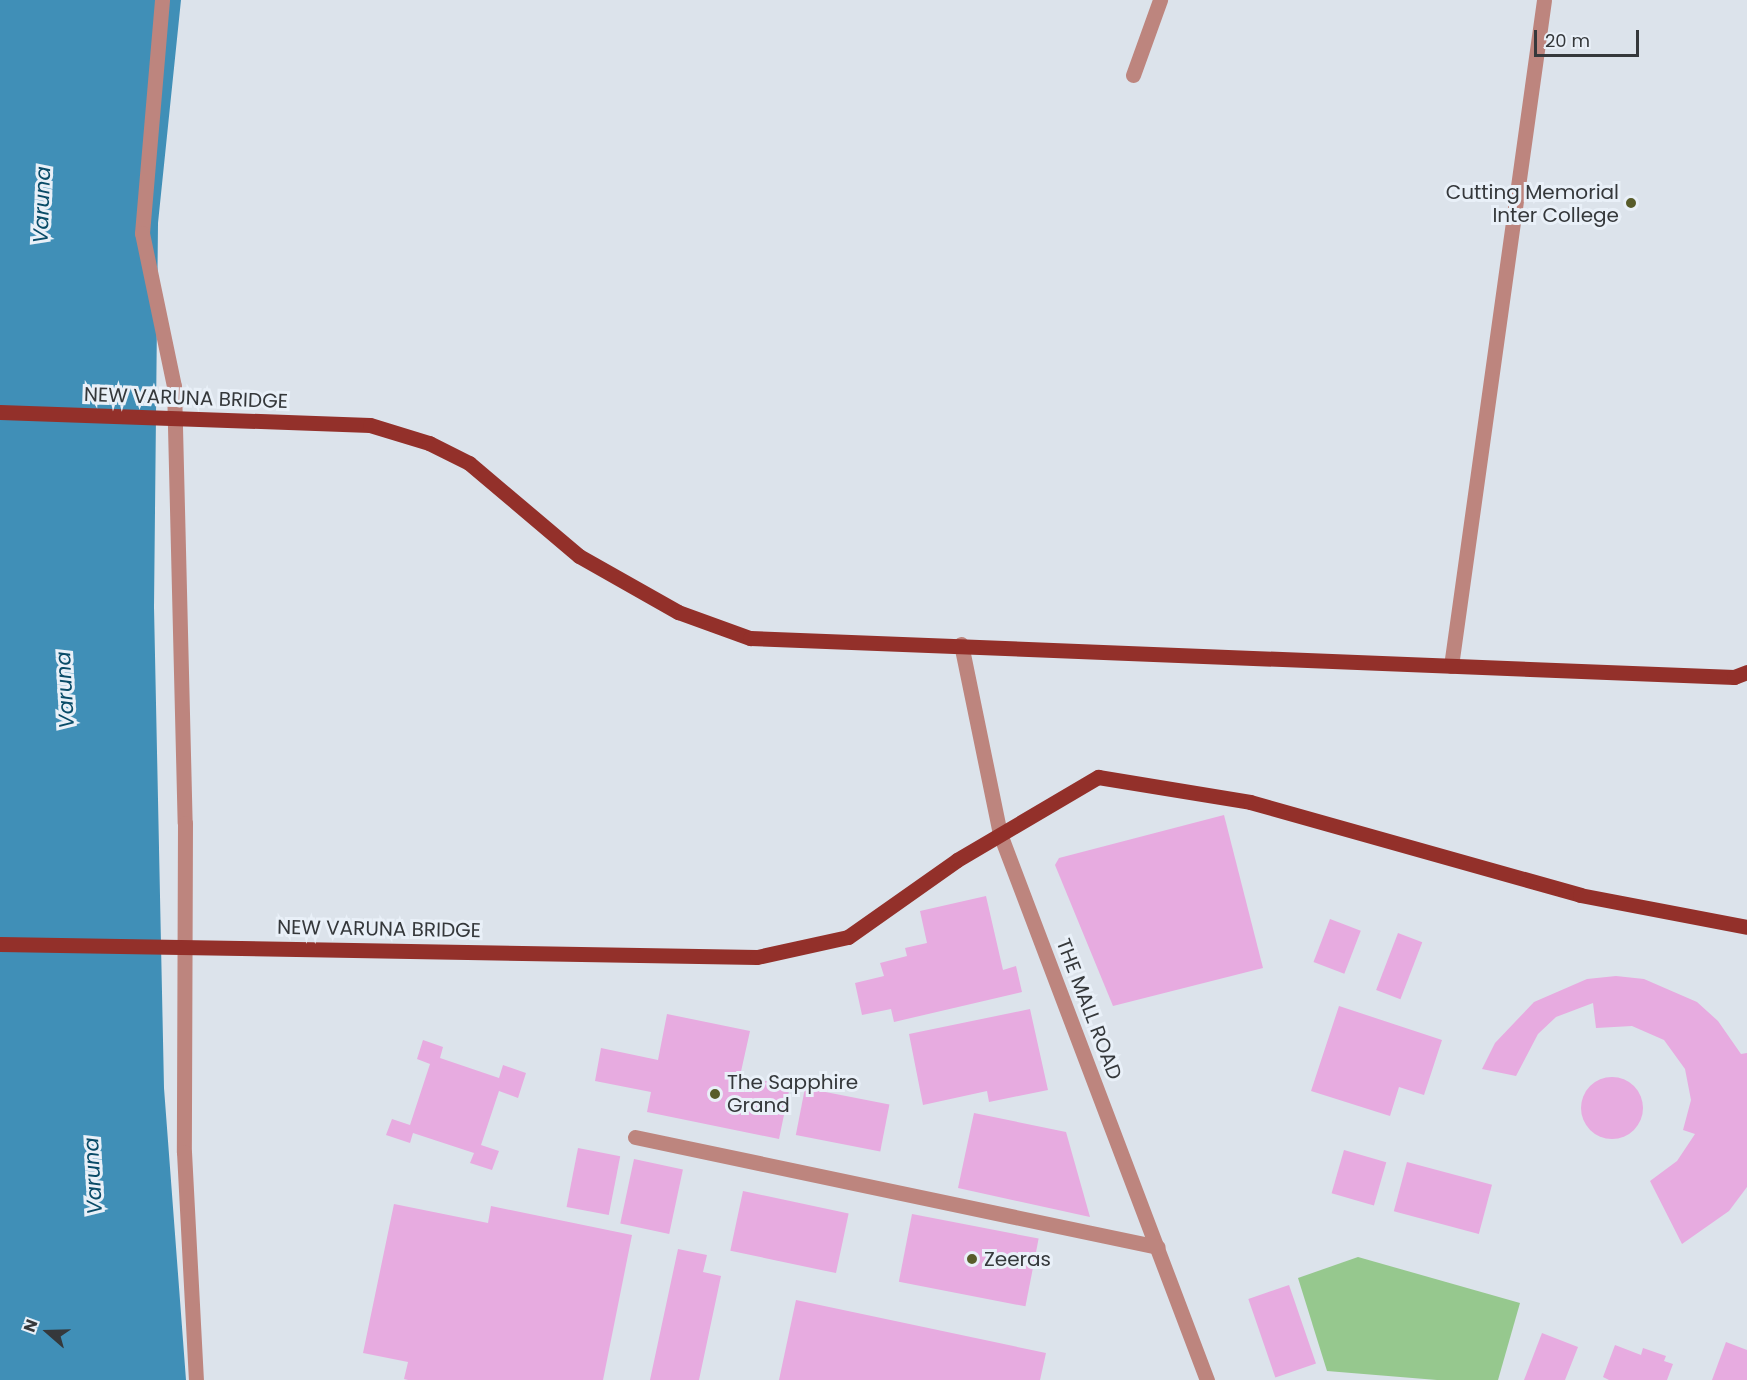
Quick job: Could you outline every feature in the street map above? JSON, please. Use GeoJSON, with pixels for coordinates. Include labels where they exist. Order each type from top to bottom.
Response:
{"type":"FeatureCollection","features":[{"type":"Feature","properties":{"kind":"main road","name":"NEW VARUNA BRIDGE"},"geometry":{"type":"LineString","coordinates":[[0,412],[370,425],[429,443],[469,463],[579,556],[678,612],[750,638],[961,644],[1734,677],[1747,672]]}},
{"type":"Feature","properties":{"kind":"main road","name":"NEW VARUNA BRIDGE"},"geometry":{"type":"LineString","coordinates":[[0,944],[757,957],[848,937],[1000,834],[1098,777],[1250,802],[1580,895],[1747,927]]}},
{"type":"Feature","properties":{"kind":"street"},"geometry":{"type":"LineString","coordinates":[[162,0],[142,233],[174,386],[185,823],[184,1152],[196,1380]]}},
{"type":"Feature","properties":{"kind":"street"},"geometry":{"type":"LineString","coordinates":[[1133,75],[1160,0]]}},
{"type":"Feature","properties":{"kind":"street"},"geometry":{"type":"LineString","coordinates":[[1451,666],[1544,0]]}},
{"type":"Feature","properties":{"kind":"street","name":"THE MALL ROAD"},"geometry":{"type":"LineString","coordinates":[[961,644],[1000,834],[1207,1380]]}},
{"type":"Feature","properties":{"kind":"street"},"geometry":{"type":"LineString","coordinates":[[635,1137],[1158,1247]]}},
{"type":"Feature","properties":{"kind":"green space"},"geometry":{"type":"Polygon","coordinates":[[[1358,1257],[1520,1303],[1498,1380],[1437,1380],[1327,1371],[1298,1278],[1358,1257]]]}},
{"type":"Feature","properties":{"kind":"water","name":"Varuna"},"geometry":{"type":"Polygon","coordinates":[[[0,0],[181,0],[158,223],[154,607],[164,1088],[186,1380],[0,1380],[0,0]]]}},
{"type":"Feature","properties":{"kind":"building"},"geometry":{"type":"Polygon","coordinates":[[[1224,815],[1263,968],[1113,1006],[1055,865],[1059,858],[1224,815]]]}},
{"type":"Feature","properties":{"kind":"building"},"geometry":{"type":"Polygon","coordinates":[[[986,896],[1003,970],[1016,966],[1022,992],[894,1022],[891,1009],[862,1015],[855,983],[884,976],[880,963],[907,956],[905,948],[927,943],[920,911],[986,896]]]}},
{"type":"Feature","properties":{"kind":"building"},"geometry":{"type":"Polygon","coordinates":[[[1330,919],[1361,931],[1344,974],[1314,962],[1330,919]]]}},
{"type":"Feature","properties":{"kind":"building"},"geometry":{"type":"Polygon","coordinates":[[[1398,933],[1422,942],[1400,999],[1376,990],[1398,933]]]}},
{"type":"Feature","properties":{"kind":"building"},"geometry":{"type":"Polygon","coordinates":[[[1616,976],[1644,979],[1697,1002],[1718,1021],[1741,1054],[1747,1053],[1747,1187],[1729,1211],[1682,1244],[1650,1181],[1677,1161],[1695,1134],[1683,1130],[1691,1100],[1685,1069],[1664,1040],[1632,1026],[1596,1028],[1593,1003],[1556,1017],[1538,1034],[1516,1076],[1482,1069],[1495,1043],[1534,1002],[1587,979],[1616,976]]]}},
{"type":"Feature","properties":{"kind":"building"},"geometry":{"type":"Polygon","coordinates":[[[1339,1006],[1442,1040],[1424,1095],[1399,1087],[1390,1116],[1311,1091],[1339,1006]]]}},
{"type":"Feature","properties":{"kind":"building"},"geometry":{"type":"Polygon","coordinates":[[[1030,1009],[1048,1090],[989,1102],[987,1091],[923,1105],[909,1034],[1030,1009]]]}},
{"type":"Feature","properties":{"kind":"building"},"geometry":{"type":"Polygon","coordinates":[[[667,1014],[750,1031],[740,1076],[790,1086],[779,1139],[647,1112],[651,1092],[595,1081],[601,1048],[658,1060],[667,1014]]]}},
{"type":"Feature","properties":{"kind":"building"},"geometry":{"type":"Polygon","coordinates":[[[423,1040],[443,1047],[440,1058],[499,1078],[503,1065],[526,1073],[518,1098],[499,1091],[481,1145],[499,1151],[492,1170],[470,1163],[474,1153],[413,1133],[410,1143],[386,1135],[392,1119],[410,1125],[430,1064],[417,1059],[423,1040]]]}},
{"type":"Feature","properties":{"kind":"building"},"geometry":{"type":"Polygon","coordinates":[[[1606,1077],[1618,1077],[1634,1086],[1641,1096],[1643,1108],[1641,1120],[1634,1130],[1618,1139],[1606,1139],[1595,1134],[1586,1125],[1581,1114],[1581,1102],[1586,1091],[1595,1082],[1606,1077]]]}},
{"type":"Feature","properties":{"kind":"building"},"geometry":{"type":"Polygon","coordinates":[[[805,1088],[889,1104],[880,1152],[796,1135],[805,1088]]]}},
{"type":"Feature","properties":{"kind":"building"},"geometry":{"type":"Polygon","coordinates":[[[974,1113],[1066,1132],[1090,1217],[958,1188],[974,1113]]]}},
{"type":"Feature","properties":{"kind":"building"},"geometry":{"type":"Polygon","coordinates":[[[578,1148],[620,1156],[609,1215],[567,1207],[578,1148]]]}},
{"type":"Feature","properties":{"kind":"building"},"geometry":{"type":"Polygon","coordinates":[[[1344,1150],[1386,1162],[1374,1205],[1332,1193],[1344,1150]]]}},
{"type":"Feature","properties":{"kind":"building"},"geometry":{"type":"Polygon","coordinates":[[[634,1159],[683,1169],[669,1234],[620,1224],[634,1159]]]}},
{"type":"Feature","properties":{"kind":"building"},"geometry":{"type":"Polygon","coordinates":[[[1407,1162],[1492,1185],[1479,1234],[1394,1211],[1407,1162]]]}},
{"type":"Feature","properties":{"kind":"building"},"geometry":{"type":"Polygon","coordinates":[[[743,1191],[849,1213],[836,1273],[730,1251],[743,1191]]]}},
{"type":"Feature","properties":{"kind":"building"},"geometry":{"type":"Polygon","coordinates":[[[394,1204],[488,1223],[491,1206],[632,1235],[603,1380],[408,1380],[404,1379],[408,1362],[363,1353],[394,1204]]]}},
{"type":"Feature","properties":{"kind":"building"},"geometry":{"type":"Polygon","coordinates":[[[912,1214],[1039,1239],[1025,1306],[899,1282],[912,1214]]]}},
{"type":"Feature","properties":{"kind":"building"},"geometry":{"type":"Polygon","coordinates":[[[678,1249],[707,1255],[703,1272],[721,1276],[699,1380],[650,1380],[678,1249]]]}},
{"type":"Feature","properties":{"kind":"building"},"geometry":{"type":"Polygon","coordinates":[[[1289,1285],[1316,1363],[1275,1377],[1248,1299],[1289,1285]]]}},
{"type":"Feature","properties":{"kind":"building"},"geometry":{"type":"Polygon","coordinates":[[[796,1300],[1046,1353],[1040,1380],[779,1380],[796,1300]]]}},
{"type":"Feature","properties":{"kind":"building"},"geometry":{"type":"Polygon","coordinates":[[[1542,1333],[1578,1347],[1565,1380],[1524,1380],[1542,1333]]]}},
{"type":"Feature","properties":{"kind":"building"},"geometry":{"type":"Polygon","coordinates":[[[1726,1342],[1747,1350],[1747,1380],[1712,1380],[1726,1342]]]}},
{"type":"Feature","properties":{"kind":"building"},"geometry":{"type":"Polygon","coordinates":[[[1615,1345],[1641,1355],[1643,1348],[1666,1356],[1664,1361],[1673,1364],[1667,1380],[1609,1380],[1603,1377],[1615,1345]]]}},
{"type":"Feature","properties":{"kind":"place","name":"Cutting Memorial Inter College"},"geometry":{"type":"Point","coordinates":[1631,203]}},
{"type":"Feature","properties":{"kind":"place","name":"The Sapphire Grand"},"geometry":{"type":"Point","coordinates":[715,1094]}},
{"type":"Feature","properties":{"kind":"place","name":"Zeeras"},"geometry":{"type":"Point","coordinates":[972,1259]}}]}
